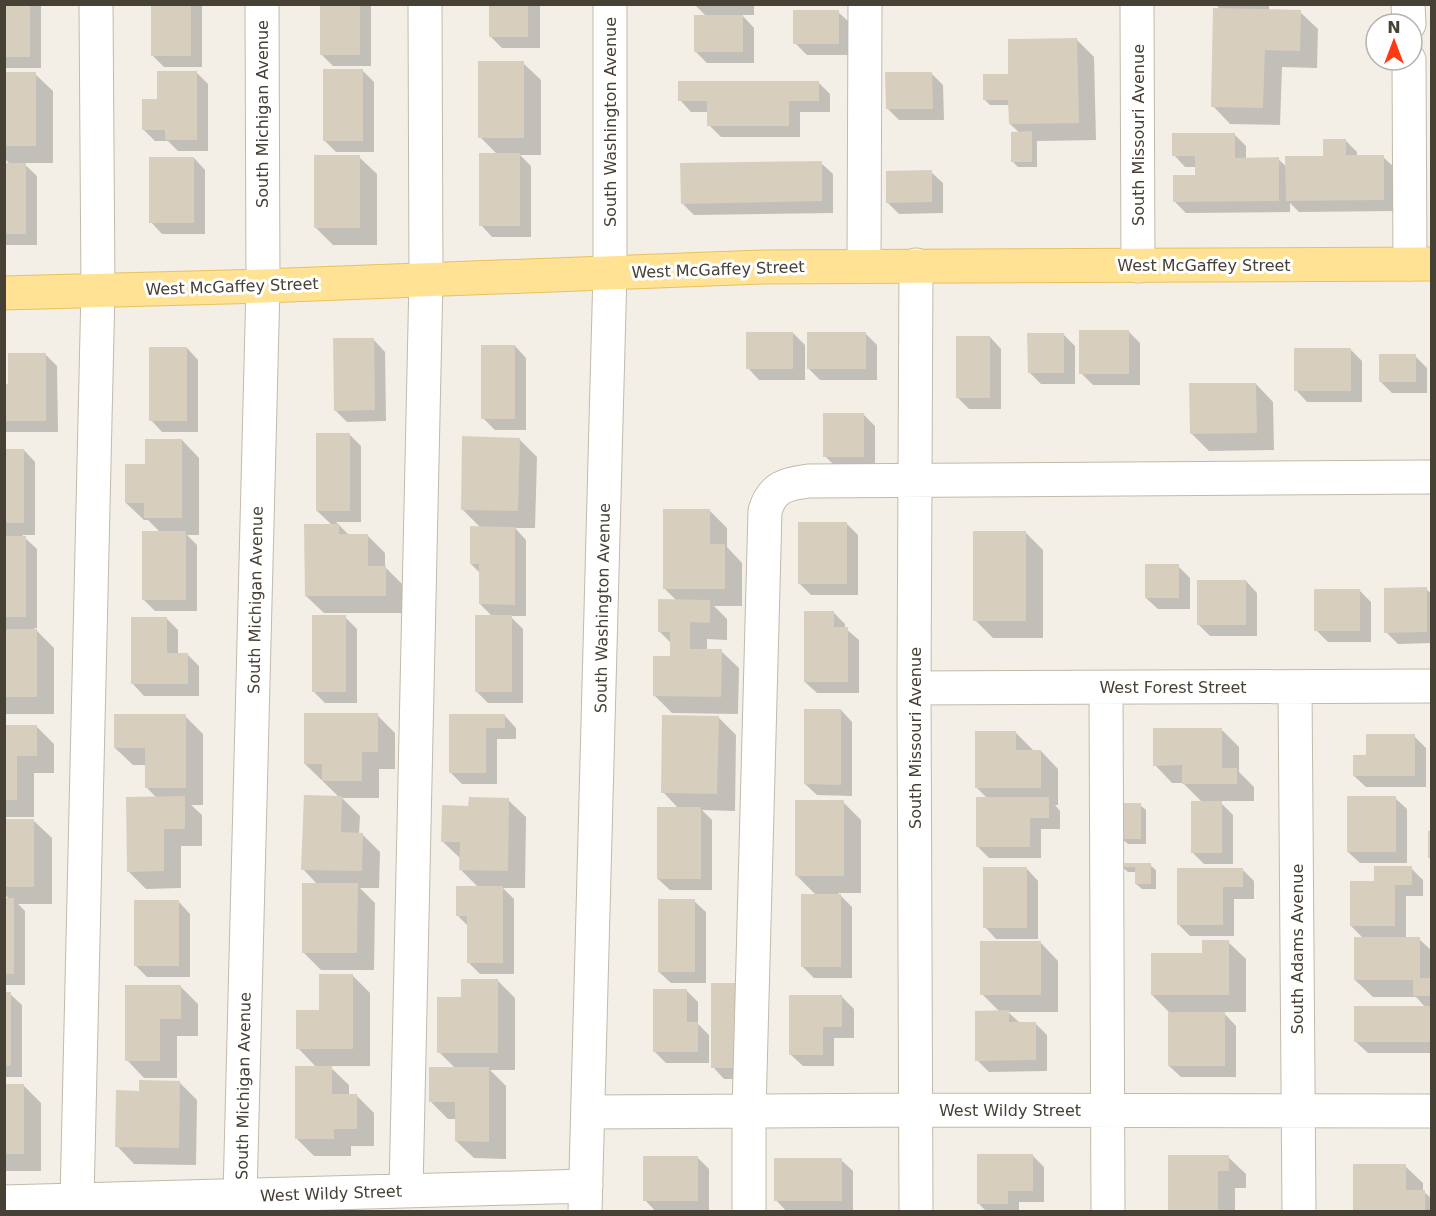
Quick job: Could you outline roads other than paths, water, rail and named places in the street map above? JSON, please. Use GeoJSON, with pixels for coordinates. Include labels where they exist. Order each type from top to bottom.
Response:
{"type":"FeatureCollection","features":[{"type":"Feature","properties":{"kind":"main road","name":"West McGaffey Street"},"geometry":{"type":"LineString","coordinates":[[4,293],[263,286],[610,272],[864,266],[1421,264]]}},
{"type":"Feature","properties":{"kind":"street"},"geometry":{"type":"LineString","coordinates":[[77,1200],[98,290],[96,4]]}},
{"type":"Feature","properties":{"kind":"street","name":"South Michigan Avenue"},"geometry":{"type":"LineString","coordinates":[[240,1196],[263,286],[262,4]]}},
{"type":"Feature","properties":{"kind":"street"},"geometry":{"type":"LineString","coordinates":[[406,1191],[426,279],[425,4]]}},
{"type":"Feature","properties":{"kind":"street","name":"South Washington Avenue"},"geometry":{"type":"LineString","coordinates":[[586,1199],[610,272],[610,4]]}},
{"type":"Feature","properties":{"kind":"street"},"geometry":{"type":"LineString","coordinates":[[864,266],[865,4]]}},
{"type":"Feature","properties":{"kind":"street","name":"South Missouri Avenue"},"geometry":{"type":"LineString","coordinates":[[1137,4],[1138,266]]}},
{"type":"Feature","properties":{"kind":"street"},"geometry":{"type":"LineString","coordinates":[[1410,72],[1421,264]]}},
{"type":"Feature","properties":{"kind":"street","name":"South Missouri Avenue"},"geometry":{"type":"LineString","coordinates":[[916,265],[914,688],[916,1212]]}},
{"type":"Feature","properties":{"kind":"street"},"geometry":{"type":"LineString","coordinates":[[749,1212],[748,1111],[765,510],[771,494],[790,484],[808,481],[1431,477]]}},
{"type":"Feature","properties":{"kind":"street","name":"West Forest Street"},"geometry":{"type":"LineString","coordinates":[[914,688],[1431,686]]}},
{"type":"Feature","properties":{"kind":"street","name":"South Adams Avenue"},"geometry":{"type":"LineString","coordinates":[[1295,687],[1299,1212]]}},
{"type":"Feature","properties":{"kind":"street"},"geometry":{"type":"LineString","coordinates":[[1106,688],[1108,1212]]}},
{"type":"Feature","properties":{"kind":"street","name":"West Wildy Street"},"geometry":{"type":"LineString","coordinates":[[589,1112],[1431,1111]]}},
{"type":"Feature","properties":{"kind":"street","name":"West Wildy Street"},"geometry":{"type":"LineString","coordinates":[[4,1202],[406,1191],[586,1199]]}}]}
